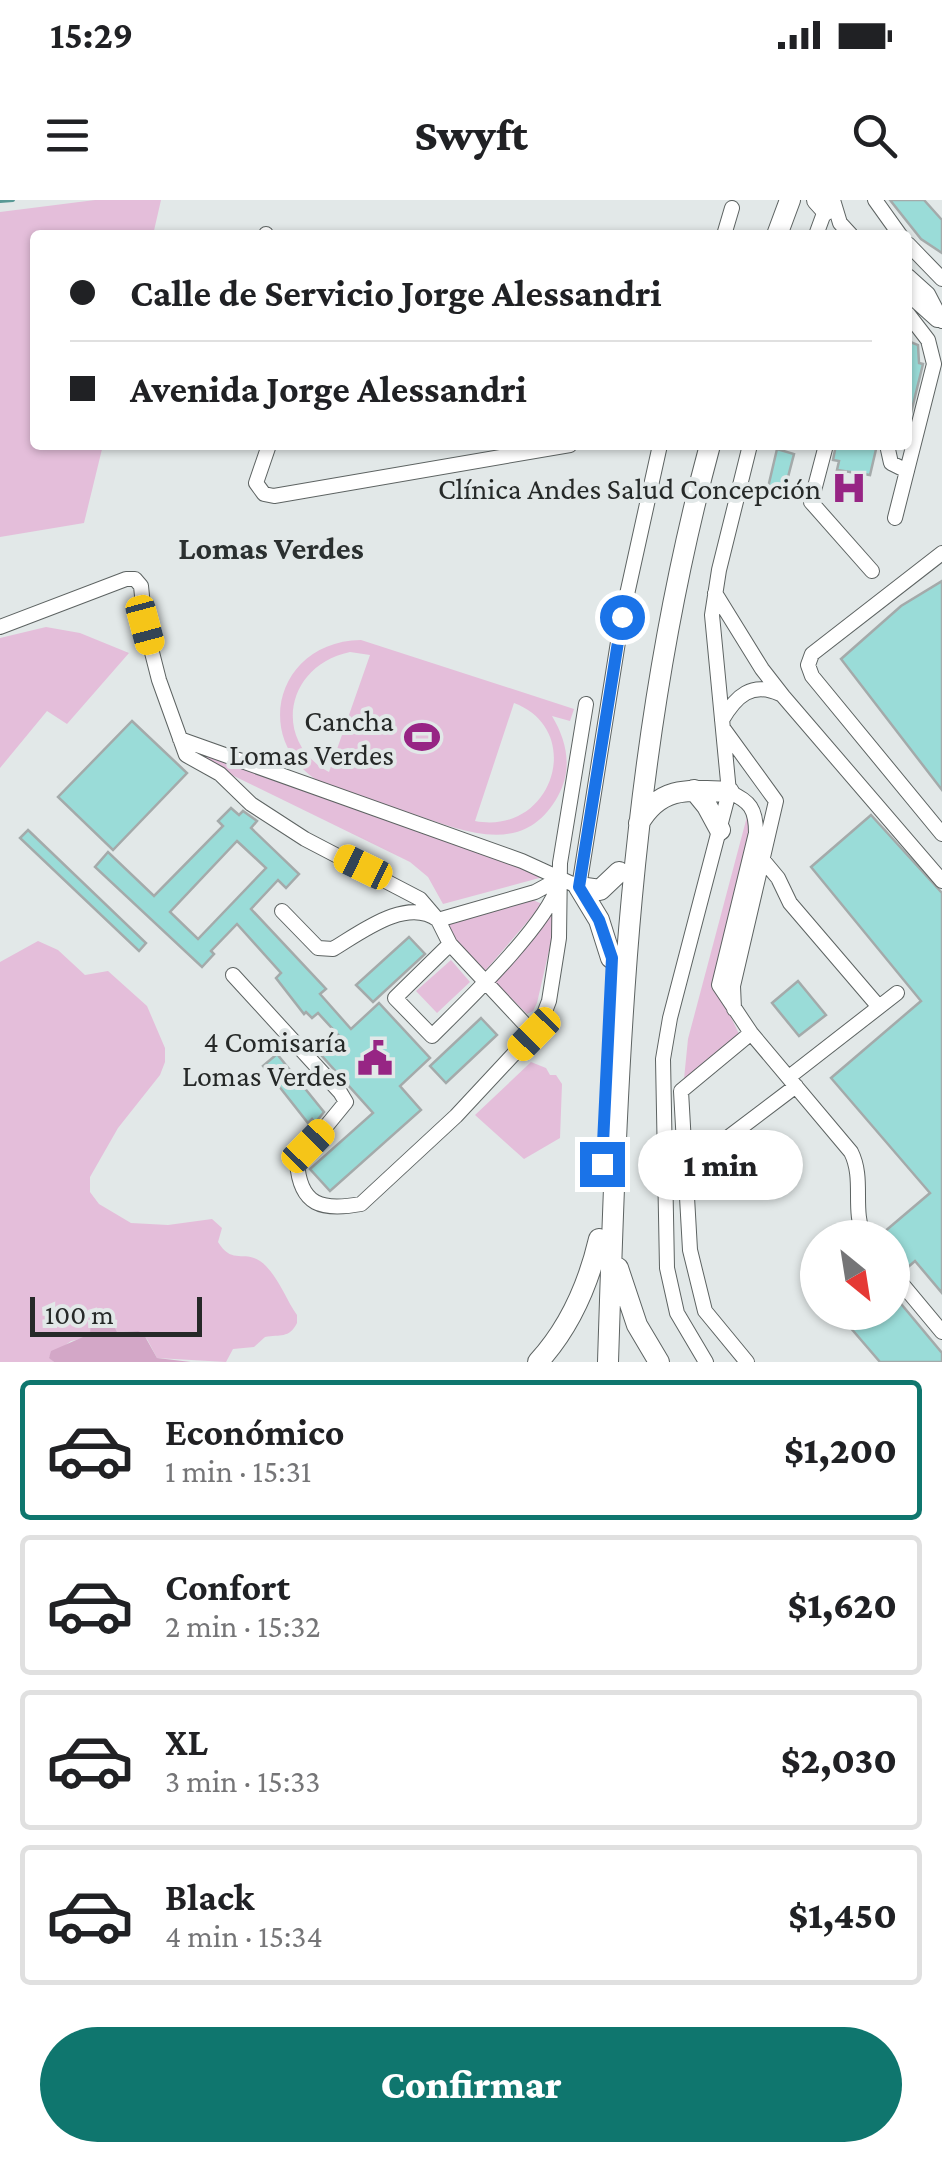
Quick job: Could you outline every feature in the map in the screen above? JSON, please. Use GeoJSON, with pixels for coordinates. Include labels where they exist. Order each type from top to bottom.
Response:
{"type":"FeatureCollection","features":[{"type":"Feature","properties":{"kind":"highway"},"geometry":{"type":"LineString","coordinates":[[765,230],[775,200]]}},
{"type":"Feature","properties":{"kind":"highway"},"geometry":{"type":"LineString","coordinates":[[779,230],[790,200]]}},
{"type":"Feature","properties":{"kind":"highway"},"geometry":{"type":"LineString","coordinates":[[608,1362],[606,1233],[612,958],[619,872],[642,689],[662,583],[695,450]]}},
{"type":"Feature","properties":{"kind":"highway"},"geometry":{"type":"LineString","coordinates":[[595,1362],[636,830],[665,640],[709,450]]}},
{"type":"Feature","properties":{"kind":"highway"},"geometry":{"type":"LineString","coordinates":[[636,830],[660,798],[678,790],[728,792]]}},
{"type":"Feature","properties":{"kind":"highway"},"geometry":{"type":"LineString","coordinates":[[694,790],[720,830]]}},
{"type":"Feature","properties":{"kind":"highway"},"geometry":{"type":"LineString","coordinates":[[569,883],[600,890],[619,872]]}},
{"type":"Feature","properties":{"kind":"highway"},"geometry":{"type":"LineString","coordinates":[[569,883],[599,920],[612,958]]}},
{"type":"Feature","properties":{"kind":"highway"},"geometry":{"type":"LineString","coordinates":[[538,1362],[577,1306],[606,1233]]}},
{"type":"Feature","properties":{"kind":"highway"},"geometry":{"type":"LineString","coordinates":[[606,1233],[630,1309],[658,1362]]}},
{"type":"Feature","properties":{"kind":"street"},"geometry":{"type":"LineString","coordinates":[[874,200],[896,230]]}},
{"type":"Feature","properties":{"kind":"street"},"geometry":{"type":"LineString","coordinates":[[818,230],[829,207],[847,230]]}},
{"type":"Feature","properties":{"kind":"street"},"geometry":{"type":"LineString","coordinates":[[725,230],[732,208]]}},
{"type":"Feature","properties":{"kind":"street"},"geometry":{"type":"LineString","coordinates":[[912,248],[942,279]]}},
{"type":"Feature","properties":{"kind":"street"},"geometry":{"type":"LineString","coordinates":[[912,280],[928,294],[942,326]]}},
{"type":"Feature","properties":{"kind":"street"},"geometry":{"type":"LineString","coordinates":[[912,297],[942,326]]}},
{"type":"Feature","properties":{"kind":"street"},"geometry":{"type":"LineString","coordinates":[[912,318],[924,332],[934,364],[912,432]]}},
{"type":"Feature","properties":{"kind":"street"},"geometry":{"type":"LineString","coordinates":[[924,332],[942,326]]}},
{"type":"Feature","properties":{"kind":"street"},"geometry":{"type":"LineString","coordinates":[[267,450],[256,483],[258,489],[274,496],[541,450]]}},
{"type":"Feature","properties":{"kind":"street"},"geometry":{"type":"LineString","coordinates":[[233,974],[346,1102],[297,1162],[298,1181],[306,1196],[320,1205],[361,1204],[456,1116],[534,1034],[548,1001],[626,598],[659,450]]}},
{"type":"Feature","properties":{"kind":"street"},"geometry":{"type":"LineString","coordinates":[[706,1362],[684,1327],[667,1268],[662,1132],[666,1038],[728,792],[712,636],[714,592],[749,450]]}},
{"type":"Feature","properties":{"kind":"street"},"geometry":{"type":"LineString","coordinates":[[820,450],[811,502],[872,571]]}},
{"type":"Feature","properties":{"kind":"street"},"geometry":{"type":"LineString","coordinates":[[888,450],[891,463],[907,471]]}},
{"type":"Feature","properties":{"kind":"street"},"geometry":{"type":"LineString","coordinates":[[895,518],[910,450]]}},
{"type":"Feature","properties":{"kind":"street"},"geometry":{"type":"LineString","coordinates":[[942,553],[812,654],[808,665],[812,676],[942,834]]}},
{"type":"Feature","properties":{"kind":"street"},"geometry":{"type":"LineString","coordinates":[[0,627],[126,578],[135,578],[141,586],[145,625],[159,680],[186,754],[220,774],[251,804],[304,839],[420,899],[438,920],[450,944],[534,1034]]}},
{"type":"Feature","properties":{"kind":"street"},"geometry":{"type":"LineString","coordinates":[[714,592],[783,696],[942,881]]}},
{"type":"Feature","properties":{"kind":"street"},"geometry":{"type":"LineString","coordinates":[[722,724],[743,692],[769,689],[783,696]]}},
{"type":"Feature","properties":{"kind":"street"},"geometry":{"type":"LineString","coordinates":[[450,944],[394,998],[432,1036],[487,982],[569,883],[586,704]]}},
{"type":"Feature","properties":{"kind":"street"},"geometry":{"type":"LineString","coordinates":[[722,724],[776,801],[732,986],[734,1010]]}},
{"type":"Feature","properties":{"kind":"street"},"geometry":{"type":"LineString","coordinates":[[180,739],[484,848],[569,883]]}},
{"type":"Feature","properties":{"kind":"street"},"geometry":{"type":"LineString","coordinates":[[728,792],[745,799],[756,816],[756,833],[718,977],[721,992],[846,1144],[858,1167],[858,1220]]}},
{"type":"Feature","properties":{"kind":"street"},"geometry":{"type":"LineString","coordinates":[[763,860],[778,878],[790,903],[880,1007]]}},
{"type":"Feature","properties":{"kind":"street"},"geometry":{"type":"LineString","coordinates":[[282,911],[325,950],[378,922],[404,914],[420,912],[438,920],[569,883]]}},
{"type":"Feature","properties":{"kind":"street"},"geometry":{"type":"LineString","coordinates":[[663,1170],[685,1170],[897,993]]}},
{"type":"Feature","properties":{"kind":"street"},"geometry":{"type":"LineString","coordinates":[[748,1362],[705,1311],[690,1250],[682,1090],[751,1033]]}},
{"type":"Feature","properties":{"kind":"street"},"geometry":{"type":"LineString","coordinates":[[662,1132],[684,1130]]}},
{"type":"Feature","properties":{"kind":"street"},"geometry":{"type":"LineString","coordinates":[[664,1197],[687,1196]]}},
{"type":"Feature","properties":{"kind":"street"},"geometry":{"type":"LineString","coordinates":[[910,1294],[942,1332]]}},
{"type":"Feature","properties":{"kind":"shaded area"},"geometry":{"type":"Polygon","coordinates":[[[95,200],[161,200],[154,230],[30,230],[30,450],[102,450],[84,523],[0,537],[0,212],[95,200]]]}},
{"type":"Feature","properties":{"kind":"shaded area"},"geometry":{"type":"Polygon","coordinates":[[[46,627],[80,633],[129,653],[67,724],[47,711],[0,768],[0,638],[46,627]]]}},
{"type":"Feature","properties":{"kind":"shaded area","name":"Cancha Lomas Verdes"},"geometry":{"type":"Polygon","coordinates":[[[361,640],[574,709],[570,721],[552,716],[561,735],[567,765],[558,796],[544,815],[528,827],[492,835],[452,827],[325,785],[301,767],[286,745],[280,721],[282,698],[292,676],[308,657],[332,645],[361,640]],[[350,652],[328,660],[312,672],[294,705],[293,724],[299,742],[329,772],[370,655],[350,652]],[[514,703],[475,821],[502,821],[524,813],[541,797],[551,778],[554,756],[549,735],[536,716],[514,703]]]}},
{"type":"Feature","properties":{"kind":"shaded area"},"geometry":{"type":"Polygon","coordinates":[[[188,746],[543,877],[443,904],[428,877],[410,862],[201,760],[188,746]]]}},
{"type":"Feature","properties":{"kind":"shaded area"},"geometry":{"type":"Polygon","coordinates":[[[749,809],[756,821],[720,994],[739,1034],[684,1079],[688,1039],[749,809]]]}},
{"type":"Feature","properties":{"kind":"shaded area"},"geometry":{"type":"Polygon","coordinates":[[[533,900],[542,904],[485,971],[453,940],[448,923],[533,900]]]}},
{"type":"Feature","properties":{"kind":"shaded area"},"geometry":{"type":"Polygon","coordinates":[[[552,910],[553,933],[537,1003],[527,1014],[495,982],[552,910]]]}},
{"type":"Feature","properties":{"kind":"shaded area"},"geometry":{"type":"Polygon","coordinates":[[[38,941],[58,950],[85,975],[108,971],[147,1006],[165,1048],[160,1075],[118,1128],[90,1177],[90,1192],[99,1204],[131,1223],[168,1225],[212,1219],[222,1228],[218,1242],[223,1249],[260,1261],[276,1279],[297,1315],[291,1332],[265,1337],[254,1347],[233,1349],[226,1362],[157,1358],[147,1339],[137,1331],[117,1332],[108,1314],[85,1338],[71,1341],[49,1357],[54,1362],[0,1362],[0,962],[38,941]]]}},
{"type":"Feature","properties":{"kind":"shaded area"},"geometry":{"type":"Polygon","coordinates":[[[451,960],[470,982],[437,1013],[416,991],[451,960]]]}},
{"type":"Feature","properties":{"kind":"shaded area"},"geometry":{"type":"Polygon","coordinates":[[[531,1062],[556,1075],[562,1084],[560,1138],[524,1159],[475,1115],[531,1062]]]}},
{"type":"Feature","properties":{"kind":"shaded area"},"geometry":{"type":"Polygon","coordinates":[[[102,1311],[108,1313],[117,1332],[143,1333],[157,1358],[191,1362],[54,1362],[49,1358],[51,1351],[90,1334],[91,1320],[102,1311]]]}},
{"type":"Feature","properties":{"kind":"building"},"geometry":{"type":"Polygon","coordinates":[[[890,200],[924,200],[942,220],[942,253],[921,239],[890,200]]]}},
{"type":"Feature","properties":{"kind":"building"},"geometry":{"type":"Polygon","coordinates":[[[912,343],[918,345],[919,363],[923,364],[912,409],[912,343]]]}},
{"type":"Feature","properties":{"kind":"building"},"geometry":{"type":"Polygon","coordinates":[[[777,450],[794,454],[782,500],[766,496],[777,450]]]}},
{"type":"Feature","properties":{"kind":"building"},"geometry":{"type":"Polygon","coordinates":[[[835,450],[876,450],[870,475],[837,470],[839,461],[833,460],[835,450]]]}},
{"type":"Feature","properties":{"kind":"building"},"geometry":{"type":"Polygon","coordinates":[[[942,581],[942,790],[841,659],[901,606],[942,581]]]}},
{"type":"Feature","properties":{"kind":"building"},"geometry":{"type":"Polygon","coordinates":[[[132,721],[187,773],[113,850],[58,797],[132,721]]]}},
{"type":"Feature","properties":{"kind":"building"},"geometry":{"type":"Polygon","coordinates":[[[231,808],[239,815],[243,811],[257,821],[251,828],[299,874],[286,888],[278,880],[251,909],[326,989],[320,994],[351,1029],[379,1003],[430,1058],[400,1086],[421,1110],[330,1191],[310,1169],[373,1113],[322,1056],[341,1038],[318,1013],[312,1018],[304,1014],[276,978],[281,973],[237,924],[211,951],[214,954],[202,967],[95,867],[108,852],[154,896],[223,826],[218,821],[231,808]],[[237,841],[170,912],[198,939],[266,868],[237,841]]]}},
{"type":"Feature","properties":{"kind":"building"},"geometry":{"type":"Polygon","coordinates":[[[871,815],[942,893],[942,1293],[915,1261],[910,1265],[910,1220],[898,1220],[930,1193],[831,1078],[921,1001],[811,867],[871,815]]]}},
{"type":"Feature","properties":{"kind":"building"},"geometry":{"type":"Polygon","coordinates":[[[28,830],[146,943],[139,951],[20,838],[28,830]]]}},
{"type":"Feature","properties":{"kind":"building"},"geometry":{"type":"Polygon","coordinates":[[[409,937],[425,954],[373,1002],[356,985],[409,937]]]}},
{"type":"Feature","properties":{"kind":"building"},"geometry":{"type":"Polygon","coordinates":[[[798,981],[826,1015],[799,1036],[772,1003],[798,981]]]}},
{"type":"Feature","properties":{"kind":"building"},"geometry":{"type":"Polygon","coordinates":[[[481,1018],[497,1035],[446,1083],[430,1066],[481,1018]]]}},
{"type":"Feature","properties":{"kind":"building"},"geometry":{"type":"Polygon","coordinates":[[[277,1054],[324,1112],[315,1123],[312,1119],[308,1123],[263,1066],[277,1054]]]}},
{"type":"Feature","properties":{"kind":"building"},"geometry":{"type":"Polygon","coordinates":[[[910,1315],[942,1353],[942,1362],[880,1362],[852,1330],[910,1330],[910,1315]]]}},
{"type":"Feature","properties":{"kind":"waterway"},"geometry":{"type":"LineString","coordinates":[[0,201],[13,200]]}},
{"type":"Feature","properties":{"kind":"place","name":"Clínica Andes Salud Concepción"},"geometry":{"type":"Point","coordinates":[849,488]}},
{"type":"Feature","properties":{"kind":"place","name":"Cancha Lomas Verdes"},"geometry":{"type":"Point","coordinates":[422,737]}},
{"type":"Feature","properties":{"kind":"place","name":"4 Comisaría Lomas Verdes"},"geometry":{"type":"Point","coordinates":[375,1058]}},
{"type":"Feature","properties":{"kind":"district","name":"Lomas Verdes"},"geometry":{"type":"Point","coordinates":[271,548]}},
{"type":"Feature","properties":{"kind":"route"},"geometry":{"type":"LineString","coordinates":[[602,1164],[612,958],[599,920],[579,887],[622,617]]}}]}
